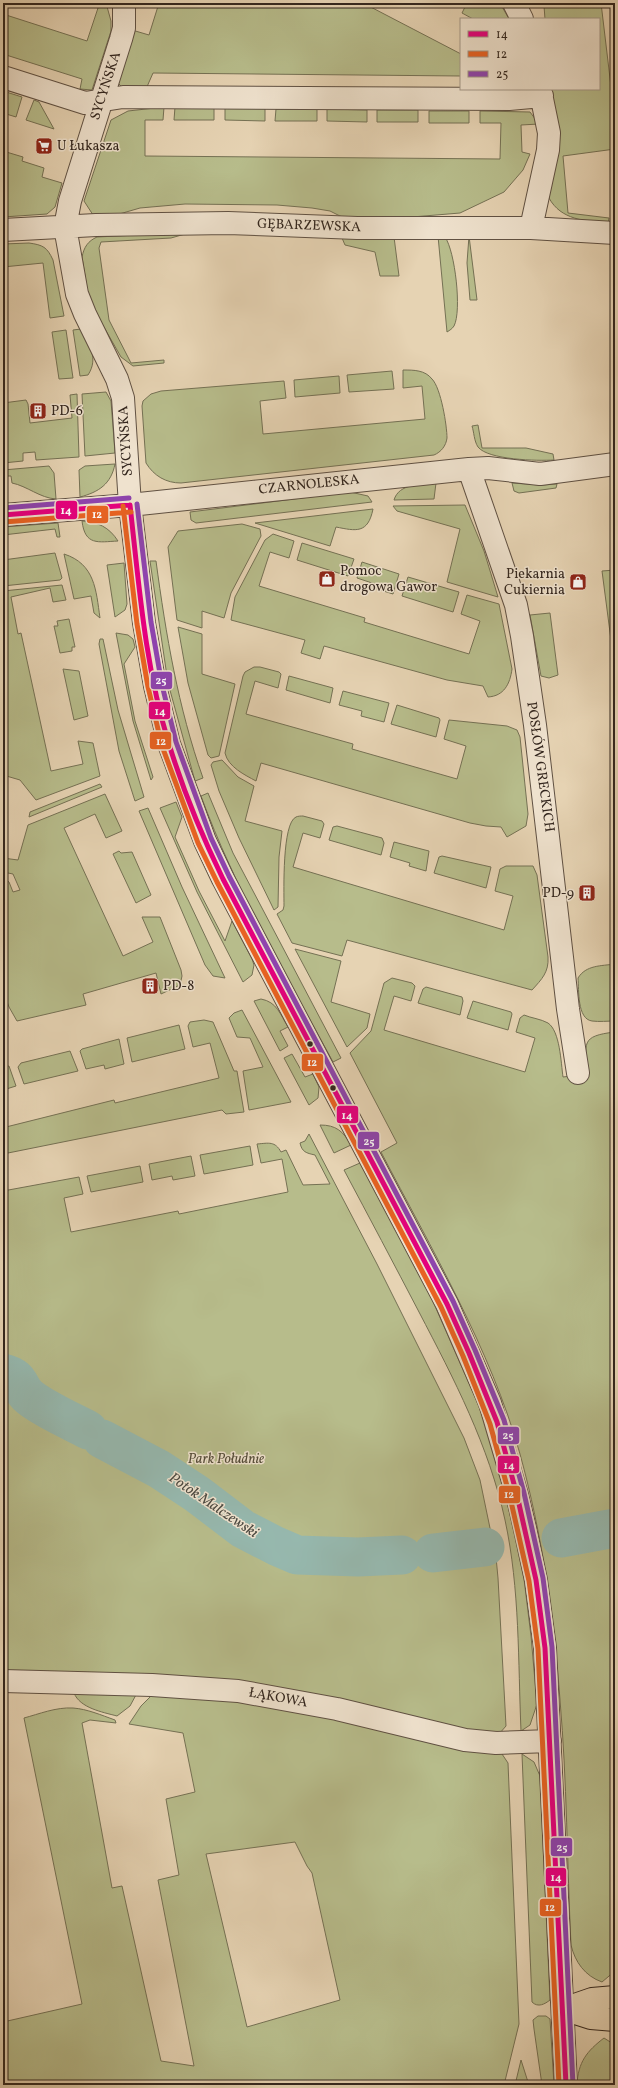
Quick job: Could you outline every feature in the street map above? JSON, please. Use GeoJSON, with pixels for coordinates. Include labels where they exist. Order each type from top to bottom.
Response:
{"type":"FeatureCollection","features":[{"type":"Feature","properties":{"kind":"main road"},"geometry":{"type":"LineString","coordinates":[[563,2010],[592,1999],[615,1996]]}},
{"type":"Feature","properties":{"kind":"main road"},"geometry":{"type":"LineString","coordinates":[[563,2010],[591,2018],[615,2020]]}},
{"type":"Feature","properties":{"kind":"street","name":"SYCYŃSKA"},"geometry":{"type":"LineString","coordinates":[[124,3],[124,28],[70,201],[65,227],[77,294],[84,314],[121,387],[130,504],[144,623],[154,686],[169,744],[205,841],[309,1044],[448,1304],[497,1422],[518,1495],[536,1580],[545,1648],[566,2085]]}},
{"type":"Feature","properties":{"kind":"street"},"geometry":{"type":"LineString","coordinates":[[514,3],[522,18]]}},
{"type":"Feature","properties":{"kind":"street"},"geometry":{"type":"LineString","coordinates":[[3,77],[80,102],[91,103],[123,97],[509,99],[541,92],[549,133],[548,150],[532,228]]}},
{"type":"Feature","properties":{"kind":"street","name":"GĘBARZEWSKA"},"geometry":{"type":"LineString","coordinates":[[3,230],[228,223],[357,228],[532,228],[615,233]]}},
{"type":"Feature","properties":{"kind":"street","name":"CZARNOLESKA"},"geometry":{"type":"LineString","coordinates":[[3,515],[130,504],[469,468],[488,468],[540,474],[615,464]]}},
{"type":"Feature","properties":{"kind":"street","name":"POSŁÓW GRECKICH"},"geometry":{"type":"LineString","coordinates":[[469,468],[516,605],[522,636],[536,732],[568,1009],[578,1073]]}},
{"type":"Feature","properties":{"kind":"street","name":"ŁĄKOWA"},"geometry":{"type":"LineString","coordinates":[[3,1681],[152,1685],[238,1691],[337,1709],[464,1740],[496,1743],[550,1741]]}},
{"type":"Feature","properties":{"kind":"green space"},"geometry":{"type":"Polygon","coordinates":[[[85,3],[106,3],[111,21],[111,31],[92,90],[80,89],[82,79],[3,54],[3,14],[87,41],[98,8],[85,3]]]}},
{"type":"Feature","properties":{"kind":"green space"},"geometry":{"type":"Polygon","coordinates":[[[159,3],[363,3],[460,53],[460,76],[153,73],[146,89],[123,88],[117,82],[132,30],[149,35],[159,3]]]}},
{"type":"Feature","properties":{"kind":"green space"},"geometry":{"type":"Polygon","coordinates":[[[467,3],[500,3],[508,18],[471,18],[462,13],[467,3]]]}},
{"type":"Feature","properties":{"kind":"green space"},"geometry":{"type":"Polygon","coordinates":[[[568,3],[601,3],[615,120],[615,149],[563,156],[568,213],[609,218],[608,223],[574,218],[560,211],[549,198],[547,90],[600,90],[600,18],[545,18],[544,6],[568,3]]]}},
{"type":"Feature","properties":{"kind":"green space"},"geometry":{"type":"Polygon","coordinates":[[[3,91],[22,97],[16,117],[3,113],[3,91]]]}},
{"type":"Feature","properties":{"kind":"green space"},"geometry":{"type":"Polygon","coordinates":[[[34,100],[39,102],[54,129],[26,120],[34,100]]]}},
{"type":"Feature","properties":{"kind":"green space"},"geometry":{"type":"Polygon","coordinates":[[[164,107],[163,120],[145,120],[145,156],[500,159],[501,123],[480,123],[480,111],[530,112],[539,124],[521,125],[522,152],[530,154],[523,170],[504,192],[460,213],[400,218],[342,217],[330,211],[277,205],[185,204],[140,208],[109,217],[95,218],[84,201],[111,120],[128,111],[164,107]]]}},
{"type":"Feature","properties":{"kind":"green space"},"geometry":{"type":"Polygon","coordinates":[[[175,107],[214,108],[214,120],[174,120],[175,107]]]}},
{"type":"Feature","properties":{"kind":"green space"},"geometry":{"type":"Polygon","coordinates":[[[225,108],[265,108],[265,121],[225,120],[225,108]]]}},
{"type":"Feature","properties":{"kind":"green space"},"geometry":{"type":"Polygon","coordinates":[[[276,109],[317,109],[317,121],[275,121],[276,109]]]}},
{"type":"Feature","properties":{"kind":"green space"},"geometry":{"type":"Polygon","coordinates":[[[327,109],[367,110],[367,122],[327,121],[327,109]]]}},
{"type":"Feature","properties":{"kind":"green space"},"geometry":{"type":"Polygon","coordinates":[[[377,110],[418,110],[418,122],[377,122],[377,110]]]}},
{"type":"Feature","properties":{"kind":"green space"},"geometry":{"type":"Polygon","coordinates":[[[429,111],[469,111],[469,123],[429,123],[429,111]]]}},
{"type":"Feature","properties":{"kind":"green space"},"geometry":{"type":"Polygon","coordinates":[[[3,151],[23,157],[22,161],[44,168],[42,177],[62,183],[55,207],[47,214],[3,217],[3,151]]]}},
{"type":"Feature","properties":{"kind":"green space"},"geometry":{"type":"Polygon","coordinates":[[[177,233],[185,234],[171,238],[101,242],[99,248],[109,320],[131,363],[164,360],[164,363],[133,366],[121,357],[89,301],[82,257],[83,253],[89,242],[97,237],[177,233]]]}},
{"type":"Feature","properties":{"kind":"green space"},"geometry":{"type":"Polygon","coordinates":[[[438,236],[445,237],[449,244],[456,281],[456,318],[454,326],[447,332],[438,236]]]}},
{"type":"Feature","properties":{"kind":"green space"},"geometry":{"type":"Polygon","coordinates":[[[469,236],[477,300],[470,300],[467,263],[469,236]]]}},
{"type":"Feature","properties":{"kind":"green space"},"geometry":{"type":"Polygon","coordinates":[[[394,237],[399,276],[380,276],[375,252],[345,245],[342,238],[394,237]]]}},
{"type":"Feature","properties":{"kind":"green space"},"geometry":{"type":"Polygon","coordinates":[[[29,243],[44,247],[49,252],[53,260],[64,316],[50,318],[43,263],[3,267],[3,244],[29,243]]]}},
{"type":"Feature","properties":{"kind":"green space"},"geometry":{"type":"Polygon","coordinates":[[[81,329],[90,346],[93,363],[88,375],[80,376],[73,330],[81,329]]]}},
{"type":"Feature","properties":{"kind":"green space"},"geometry":{"type":"Polygon","coordinates":[[[66,330],[73,378],[59,379],[52,332],[66,330]]]}},
{"type":"Feature","properties":{"kind":"green space"},"geometry":{"type":"Polygon","coordinates":[[[403,370],[415,370],[423,372],[429,376],[435,384],[441,398],[445,416],[447,438],[446,444],[443,448],[434,455],[181,483],[170,482],[161,478],[149,468],[146,463],[142,406],[143,401],[151,394],[161,391],[284,381],[286,398],[260,401],[263,434],[425,419],[422,386],[403,388],[403,370]]]}},
{"type":"Feature","properties":{"kind":"green space"},"geometry":{"type":"Polygon","coordinates":[[[392,371],[394,389],[349,392],[347,375],[392,371]]]}},
{"type":"Feature","properties":{"kind":"green space"},"geometry":{"type":"Polygon","coordinates":[[[339,376],[340,393],[295,397],[294,380],[339,376]]]}},
{"type":"Feature","properties":{"kind":"green space"},"geometry":{"type":"Polygon","coordinates":[[[106,392],[111,401],[115,453],[85,456],[82,394],[106,392]]]}},
{"type":"Feature","properties":{"kind":"green space"},"geometry":{"type":"Polygon","coordinates":[[[77,394],[79,457],[36,460],[35,452],[23,453],[23,461],[3,463],[3,403],[26,400],[28,404],[30,423],[72,418],[70,395],[77,394]]]}},
{"type":"Feature","properties":{"kind":"green space"},"geometry":{"type":"Polygon","coordinates":[[[478,425],[482,448],[526,448],[553,454],[554,460],[514,459],[492,455],[483,451],[477,445],[472,426],[478,425]]]}},
{"type":"Feature","properties":{"kind":"green space"},"geometry":{"type":"Polygon","coordinates":[[[115,464],[111,477],[103,486],[93,493],[80,497],[79,470],[85,466],[115,464]]]}},
{"type":"Feature","properties":{"kind":"green space"},"geometry":{"type":"Polygon","coordinates":[[[49,466],[54,473],[56,499],[44,496],[12,483],[11,476],[3,476],[3,470],[49,466]]]}},
{"type":"Feature","properties":{"kind":"green space"},"geometry":{"type":"Polygon","coordinates":[[[436,483],[434,499],[394,500],[401,490],[411,486],[436,483]]]}},
{"type":"Feature","properties":{"kind":"green space"},"geometry":{"type":"Polygon","coordinates":[[[512,483],[541,485],[557,484],[556,488],[519,493],[514,491],[512,483]]]}},
{"type":"Feature","properties":{"kind":"green space"},"geometry":{"type":"Polygon","coordinates":[[[350,492],[368,496],[372,502],[196,523],[191,520],[190,512],[350,492]]]}},
{"type":"Feature","properties":{"kind":"green space"},"geometry":{"type":"Polygon","coordinates":[[[465,505],[484,551],[498,597],[447,582],[460,529],[397,511],[393,506],[465,505]]]}},
{"type":"Feature","properties":{"kind":"green space"},"geometry":{"type":"Polygon","coordinates":[[[373,509],[368,523],[360,529],[355,530],[336,527],[330,546],[255,523],[373,509]]]}},
{"type":"Feature","properties":{"kind":"green space"},"geometry":{"type":"Polygon","coordinates":[[[82,521],[103,526],[115,536],[118,541],[99,542],[89,539],[86,535],[82,521]]]}},
{"type":"Feature","properties":{"kind":"green space"},"geometry":{"type":"Polygon","coordinates":[[[58,523],[60,537],[57,537],[55,529],[3,535],[3,527],[58,523]]]}},
{"type":"Feature","properties":{"kind":"green space"},"geometry":{"type":"Polygon","coordinates":[[[242,524],[260,529],[261,536],[231,593],[224,618],[202,611],[202,628],[177,620],[168,547],[178,531],[242,524]]]}},
{"type":"Feature","properties":{"kind":"green space"},"geometry":{"type":"Polygon","coordinates":[[[273,534],[294,541],[289,558],[270,552],[259,586],[365,618],[364,622],[469,654],[480,621],[461,614],[467,595],[499,604],[512,669],[508,684],[502,692],[488,697],[483,686],[447,680],[324,646],[320,659],[301,653],[305,640],[231,620],[235,597],[265,540],[273,534]]]}},
{"type":"Feature","properties":{"kind":"green space"},"geometry":{"type":"Polygon","coordinates":[[[302,543],[354,559],[348,576],[297,560],[302,543]]]}},
{"type":"Feature","properties":{"kind":"green space"},"geometry":{"type":"Polygon","coordinates":[[[55,553],[62,578],[60,580],[3,586],[3,560],[55,553]]]}},
{"type":"Feature","properties":{"kind":"green space"},"geometry":{"type":"Polygon","coordinates":[[[64,554],[74,558],[88,571],[95,588],[100,618],[94,613],[91,596],[74,599],[64,554]]]}},
{"type":"Feature","properties":{"kind":"green space"},"geometry":{"type":"Polygon","coordinates":[[[150,561],[156,561],[174,671],[194,751],[203,778],[195,781],[168,683],[150,561]]]}},
{"type":"Feature","properties":{"kind":"green space"},"geometry":{"type":"Polygon","coordinates":[[[362,562],[399,574],[393,594],[374,588],[375,584],[357,578],[362,562]]]}},
{"type":"Feature","properties":{"kind":"green space"},"geometry":{"type":"Polygon","coordinates":[[[124,563],[127,604],[125,610],[115,617],[107,565],[124,563]]]}},
{"type":"Feature","properties":{"kind":"green space"},"geometry":{"type":"Polygon","coordinates":[[[615,570],[615,663],[614,663],[602,571],[615,570]]]}},
{"type":"Feature","properties":{"kind":"green space"},"geometry":{"type":"Polygon","coordinates":[[[408,577],[459,592],[453,612],[402,596],[408,577]]]}},
{"type":"Feature","properties":{"kind":"green space"},"geometry":{"type":"Polygon","coordinates":[[[62,585],[66,600],[53,602],[50,588],[11,597],[18,634],[21,633],[51,771],[83,764],[78,741],[93,743],[100,776],[36,800],[20,780],[3,775],[3,591],[62,585]]]}},
{"type":"Feature","properties":{"kind":"green space"},"geometry":{"type":"Polygon","coordinates":[[[550,613],[558,675],[549,678],[541,676],[530,615],[550,613]]]}},
{"type":"Feature","properties":{"kind":"green space"},"geometry":{"type":"Polygon","coordinates":[[[69,619],[75,647],[72,647],[72,651],[60,653],[54,626],[58,626],[57,621],[69,619]]]}},
{"type":"Feature","properties":{"kind":"green space"},"geometry":{"type":"Polygon","coordinates":[[[178,627],[202,634],[202,674],[235,684],[219,756],[211,758],[208,755],[188,683],[178,627]]]}},
{"type":"Feature","properties":{"kind":"green space"},"geometry":{"type":"Polygon","coordinates":[[[116,633],[128,635],[133,639],[135,647],[124,664],[135,721],[153,777],[151,780],[133,721],[116,633]]]}},
{"type":"Feature","properties":{"kind":"green space"},"geometry":{"type":"Polygon","coordinates":[[[100,639],[103,639],[118,710],[144,797],[135,801],[119,751],[99,644],[100,639]]]}},
{"type":"Feature","properties":{"kind":"green space"},"geometry":{"type":"Polygon","coordinates":[[[254,667],[260,667],[279,672],[281,674],[278,688],[255,681],[246,714],[353,744],[352,749],[457,779],[466,746],[444,739],[449,720],[507,726],[517,730],[520,737],[528,814],[526,826],[507,837],[501,827],[470,823],[261,763],[256,781],[247,776],[233,766],[225,753],[243,676],[245,672],[254,667]]]}},
{"type":"Feature","properties":{"kind":"green space"},"geometry":{"type":"Polygon","coordinates":[[[63,669],[79,671],[88,716],[74,720],[63,669]]]}},
{"type":"Feature","properties":{"kind":"green space"},"geometry":{"type":"Polygon","coordinates":[[[289,676],[333,688],[330,703],[286,690],[289,676]]]}},
{"type":"Feature","properties":{"kind":"green space"},"geometry":{"type":"Polygon","coordinates":[[[343,691],[389,703],[384,722],[361,716],[362,711],[339,705],[343,691]]]}},
{"type":"Feature","properties":{"kind":"green space"},"geometry":{"type":"Polygon","coordinates":[[[397,705],[439,718],[440,720],[436,737],[391,724],[397,705]]]}},
{"type":"Feature","properties":{"kind":"green space"},"geometry":{"type":"Polygon","coordinates":[[[222,760],[238,777],[254,786],[245,821],[282,831],[279,857],[278,907],[274,910],[239,838],[219,791],[211,765],[213,762],[222,760]]]}},
{"type":"Feature","properties":{"kind":"green space"},"geometry":{"type":"Polygon","coordinates":[[[100,784],[102,787],[29,817],[30,812],[100,784]]]}},
{"type":"Feature","properties":{"kind":"green space"},"geometry":{"type":"Polygon","coordinates":[[[208,793],[233,853],[341,1058],[333,1062],[262,931],[229,865],[201,796],[208,793]]]}},
{"type":"Feature","properties":{"kind":"green space"},"geometry":{"type":"Polygon","coordinates":[[[105,794],[122,831],[106,838],[95,814],[64,828],[123,956],[153,942],[142,917],[160,917],[181,970],[182,976],[180,985],[161,994],[156,973],[83,994],[86,1005],[17,1021],[9,1007],[3,991],[3,877],[9,882],[13,892],[20,890],[13,874],[3,872],[3,858],[18,860],[28,825],[105,794]]]}},
{"type":"Feature","properties":{"kind":"green space"},"geometry":{"type":"Polygon","coordinates":[[[176,802],[182,817],[175,837],[199,891],[225,941],[232,921],[252,959],[254,965],[252,975],[243,982],[197,892],[160,808],[176,802]]]}},
{"type":"Feature","properties":{"kind":"green space"},"geometry":{"type":"Polygon","coordinates":[[[148,808],[182,887],[225,978],[213,976],[205,965],[139,811],[148,808]]]}},
{"type":"Feature","properties":{"kind":"green space"},"geometry":{"type":"Polygon","coordinates":[[[303,816],[322,821],[324,824],[320,838],[303,833],[293,867],[504,930],[513,896],[495,891],[500,869],[506,866],[533,866],[537,875],[548,957],[546,971],[542,979],[532,990],[347,940],[342,956],[292,943],[277,914],[283,910],[284,906],[284,873],[288,831],[291,822],[296,817],[303,816]]]}},
{"type":"Feature","properties":{"kind":"green space"},"geometry":{"type":"Polygon","coordinates":[[[337,826],[382,838],[384,843],[381,855],[329,840],[333,827],[337,826]]]}},
{"type":"Feature","properties":{"kind":"green space"},"geometry":{"type":"Polygon","coordinates":[[[394,842],[429,851],[426,871],[409,866],[410,863],[390,857],[394,842]]]}},
{"type":"Feature","properties":{"kind":"green space"},"geometry":{"type":"Polygon","coordinates":[[[119,851],[121,853],[132,852],[151,895],[136,903],[113,854],[119,851]]]}},
{"type":"Feature","properties":{"kind":"green space"},"geometry":{"type":"Polygon","coordinates":[[[442,856],[491,867],[486,888],[434,873],[439,857],[442,856]]]}},
{"type":"Feature","properties":{"kind":"green space"},"geometry":{"type":"Polygon","coordinates":[[[295,949],[341,961],[331,1002],[370,1014],[367,1028],[347,1047],[295,949]]]}},
{"type":"Feature","properties":{"kind":"green space"},"geometry":{"type":"Polygon","coordinates":[[[615,964],[615,1021],[592,1021],[587,1019],[581,1010],[578,978],[590,968],[615,964]]]}},
{"type":"Feature","properties":{"kind":"green space"},"geometry":{"type":"Polygon","coordinates":[[[392,978],[412,983],[415,986],[411,1001],[394,996],[384,1030],[525,1072],[535,1038],[516,1032],[520,1018],[524,1015],[548,1023],[552,1027],[559,1048],[563,1077],[588,1074],[586,1055],[587,1043],[590,1039],[596,1036],[615,1032],[615,1971],[602,1982],[591,1976],[582,1968],[575,1957],[571,1945],[564,1761],[551,1607],[535,1515],[520,1454],[508,1415],[476,1338],[439,1262],[381,1152],[397,1143],[350,1053],[371,1031],[384,983],[392,978]]]}},
{"type":"Feature","properties":{"kind":"green space"},"geometry":{"type":"Polygon","coordinates":[[[426,987],[462,997],[463,1001],[460,1015],[418,1003],[423,989],[426,987]]]}},
{"type":"Feature","properties":{"kind":"green space"},"geometry":{"type":"Polygon","coordinates":[[[261,999],[271,1003],[274,1006],[288,1027],[280,1031],[288,1046],[280,1051],[254,1001],[261,999]]]}},
{"type":"Feature","properties":{"kind":"green space"},"geometry":{"type":"Polygon","coordinates":[[[473,1001],[511,1012],[512,1014],[508,1030],[467,1018],[473,1001]]]}},
{"type":"Feature","properties":{"kind":"green space"},"geometry":{"type":"Polygon","coordinates":[[[242,1010],[291,1102],[249,1110],[243,1071],[263,1067],[250,1038],[237,1037],[229,1018],[234,1013],[242,1010]]]}},
{"type":"Feature","properties":{"kind":"green space"},"geometry":{"type":"Polygon","coordinates":[[[204,1020],[213,1022],[234,1071],[237,1071],[244,1112],[226,1114],[222,1110],[3,1154],[3,1117],[6,1127],[114,1100],[115,1103],[219,1078],[210,1043],[193,1047],[188,1026],[190,1022],[204,1020]]]}},
{"type":"Feature","properties":{"kind":"green space"},"geometry":{"type":"Polygon","coordinates":[[[179,1025],[185,1049],[132,1062],[127,1038],[179,1025]]]}},
{"type":"Feature","properties":{"kind":"green space"},"geometry":{"type":"Polygon","coordinates":[[[119,1039],[124,1064],[105,1069],[104,1065],[86,1069],[80,1051],[82,1049],[119,1039]]]}},
{"type":"Feature","properties":{"kind":"green space"},"geometry":{"type":"Polygon","coordinates":[[[70,1051],[78,1071],[24,1084],[18,1067],[21,1063],[70,1051]]]}},
{"type":"Feature","properties":{"kind":"green space"},"geometry":{"type":"Polygon","coordinates":[[[292,1054],[305,1077],[313,1074],[319,1087],[318,1098],[309,1105],[284,1058],[292,1054]]]}},
{"type":"Feature","properties":{"kind":"green space"},"geometry":{"type":"Polygon","coordinates":[[[9,1066],[16,1086],[3,1090],[3,1067],[9,1066]]]}},
{"type":"Feature","properties":{"kind":"green space"},"geometry":{"type":"Polygon","coordinates":[[[320,1125],[335,1128],[345,1136],[351,1145],[334,1153],[320,1125]]]}},
{"type":"Feature","properties":{"kind":"green space","name":"Park Południe"},"geometry":{"type":"Polygon","coordinates":[[[309,1134],[377,1264],[464,1438],[480,1480],[496,1557],[498,1578],[506,1726],[499,1734],[481,1733],[334,1700],[3,1674],[3,1191],[79,1177],[83,1194],[64,1198],[71,1232],[178,1211],[179,1214],[288,1192],[282,1159],[261,1163],[257,1144],[274,1144],[281,1152],[286,1150],[303,1185],[330,1184],[315,1155],[305,1152],[301,1146],[300,1143],[305,1141],[309,1134]]]}},
{"type":"Feature","properties":{"kind":"green space"},"geometry":{"type":"Polygon","coordinates":[[[250,1146],[253,1165],[204,1174],[200,1155],[250,1146]]]}},
{"type":"Feature","properties":{"kind":"green space"},"geometry":{"type":"Polygon","coordinates":[[[191,1156],[195,1176],[173,1180],[172,1176],[152,1180],[149,1164],[191,1156]]]}},
{"type":"Feature","properties":{"kind":"green space"},"geometry":{"type":"Polygon","coordinates":[[[360,1163],[427,1288],[475,1397],[491,1438],[507,1501],[524,1579],[531,1636],[537,1704],[530,1725],[521,1731],[516,1599],[510,1546],[498,1493],[480,1439],[445,1362],[344,1170],[360,1163]]]}},
{"type":"Feature","properties":{"kind":"green space"},"geometry":{"type":"Polygon","coordinates":[[[140,1166],[143,1182],[91,1192],[87,1176],[140,1166]]]}},
{"type":"Feature","properties":{"kind":"green space"},"geometry":{"type":"Polygon","coordinates":[[[74,1693],[137,1693],[130,1706],[117,1716],[86,1706],[74,1693]]]}},
{"type":"Feature","properties":{"kind":"green space"},"geometry":{"type":"Polygon","coordinates":[[[154,1693],[223,1698],[500,1751],[508,1763],[519,2024],[504,2085],[3,2085],[3,2022],[82,2004],[24,1718],[48,1711],[67,1708],[94,1712],[115,1720],[116,1723],[90,1720],[82,1723],[112,1888],[122,1886],[161,2061],[194,2066],[158,1880],[179,1875],[166,1799],[195,1792],[183,1733],[129,1724],[141,1706],[154,1693]],[[295,1842],[206,1854],[247,2027],[340,2000],[312,1873],[295,1842]]]}},
{"type":"Feature","properties":{"kind":"green space"},"geometry":{"type":"Polygon","coordinates":[[[522,1754],[534,1762],[540,1776],[550,2000],[539,2005],[532,2002],[522,1754]]]}},
{"type":"Feature","properties":{"kind":"green space"},"geometry":{"type":"Polygon","coordinates":[[[538,2016],[546,2016],[550,2019],[554,2085],[542,2085],[533,2020],[538,2016]]]}},
{"type":"Feature","properties":{"kind":"green space"},"geometry":{"type":"Polygon","coordinates":[[[604,2038],[615,2045],[615,2085],[577,2085],[579,2070],[584,2058],[604,2038]]]}},
{"type":"Feature","properties":{"kind":"green space"},"geometry":{"type":"Polygon","coordinates":[[[521,2060],[528,2082],[528,2085],[515,2085],[521,2060]]]}},
{"type":"Feature","properties":{"kind":"waterway","name":"Potok Malczewski"},"geometry":{"type":"LineString","coordinates":[[3,1373],[16,1379],[24,1392],[39,1404],[88,1430]]}},
{"type":"Feature","properties":{"kind":"waterway","name":"Potok Malczewski"},"geometry":{"type":"LineString","coordinates":[[102,1439],[159,1469],[197,1494],[243,1529],[297,1555],[358,1557],[402,1555]]}},
{"type":"Feature","properties":{"kind":"waterway","name":"Potok Malczewski"},"geometry":{"type":"LineString","coordinates":[[561,1538],[615,1528]]}},
{"type":"Feature","properties":{"kind":"waterway","name":"Potok Malczewski"},"geometry":{"type":"LineString","coordinates":[[433,1553],[485,1547]]}},
{"type":"Feature","properties":{"kind":"transit line","name":"25"},"geometry":{"type":"LineString","coordinates":[[3,508],[129,498]]}},
{"type":"Feature","properties":{"kind":"transit line","name":"25"},"geometry":{"type":"LineString","coordinates":[[137,504],[151,622],[162,685],[176,742],[211,838],[229,876],[453,1301],[504,1420],[524,1493],[543,1578],[552,1647],[573,2085]]}},
{"type":"Feature","properties":{"kind":"transit line","name":"14"},"geometry":{"type":"LineString","coordinates":[[130,505],[148,656],[169,744],[193,813],[223,879],[447,1304],[497,1422],[517,1495],[536,1580],[545,1648],[566,2085]]}},
{"type":"Feature","properties":{"kind":"transit line","name":"14"},"geometry":{"type":"LineString","coordinates":[[3,515],[130,505]]}},
{"type":"Feature","properties":{"kind":"transit line","name":"12"},"geometry":{"type":"LineString","coordinates":[[123,506],[137,624],[148,687],[162,746],[198,843],[217,882],[441,1307],[463,1356],[490,1424],[510,1497],[529,1581],[538,1649],[559,2085]]}},
{"type":"Feature","properties":{"kind":"transit line","name":"12"},"geometry":{"type":"LineString","coordinates":[[4,522],[131,512]]}},
{"type":"Feature","properties":{"kind":"place","name":"U Łukasza"},"geometry":{"type":"Point","coordinates":[44,146]}},
{"type":"Feature","properties":{"kind":"place","name":"PD-6"},"geometry":{"type":"Point","coordinates":[38,411]}},
{"type":"Feature","properties":{"kind":"place","name":"Pomoc drogowa Gawor"},"geometry":{"type":"Point","coordinates":[327,579]}},
{"type":"Feature","properties":{"kind":"place","name":"Piekarnia Cukiernia"},"geometry":{"type":"Point","coordinates":[578,582]}},
{"type":"Feature","properties":{"kind":"place","name":"PD-9"},"geometry":{"type":"Point","coordinates":[587,893]}},
{"type":"Feature","properties":{"kind":"place","name":"PD-8"},"geometry":{"type":"Point","coordinates":[150,986]}}]}
